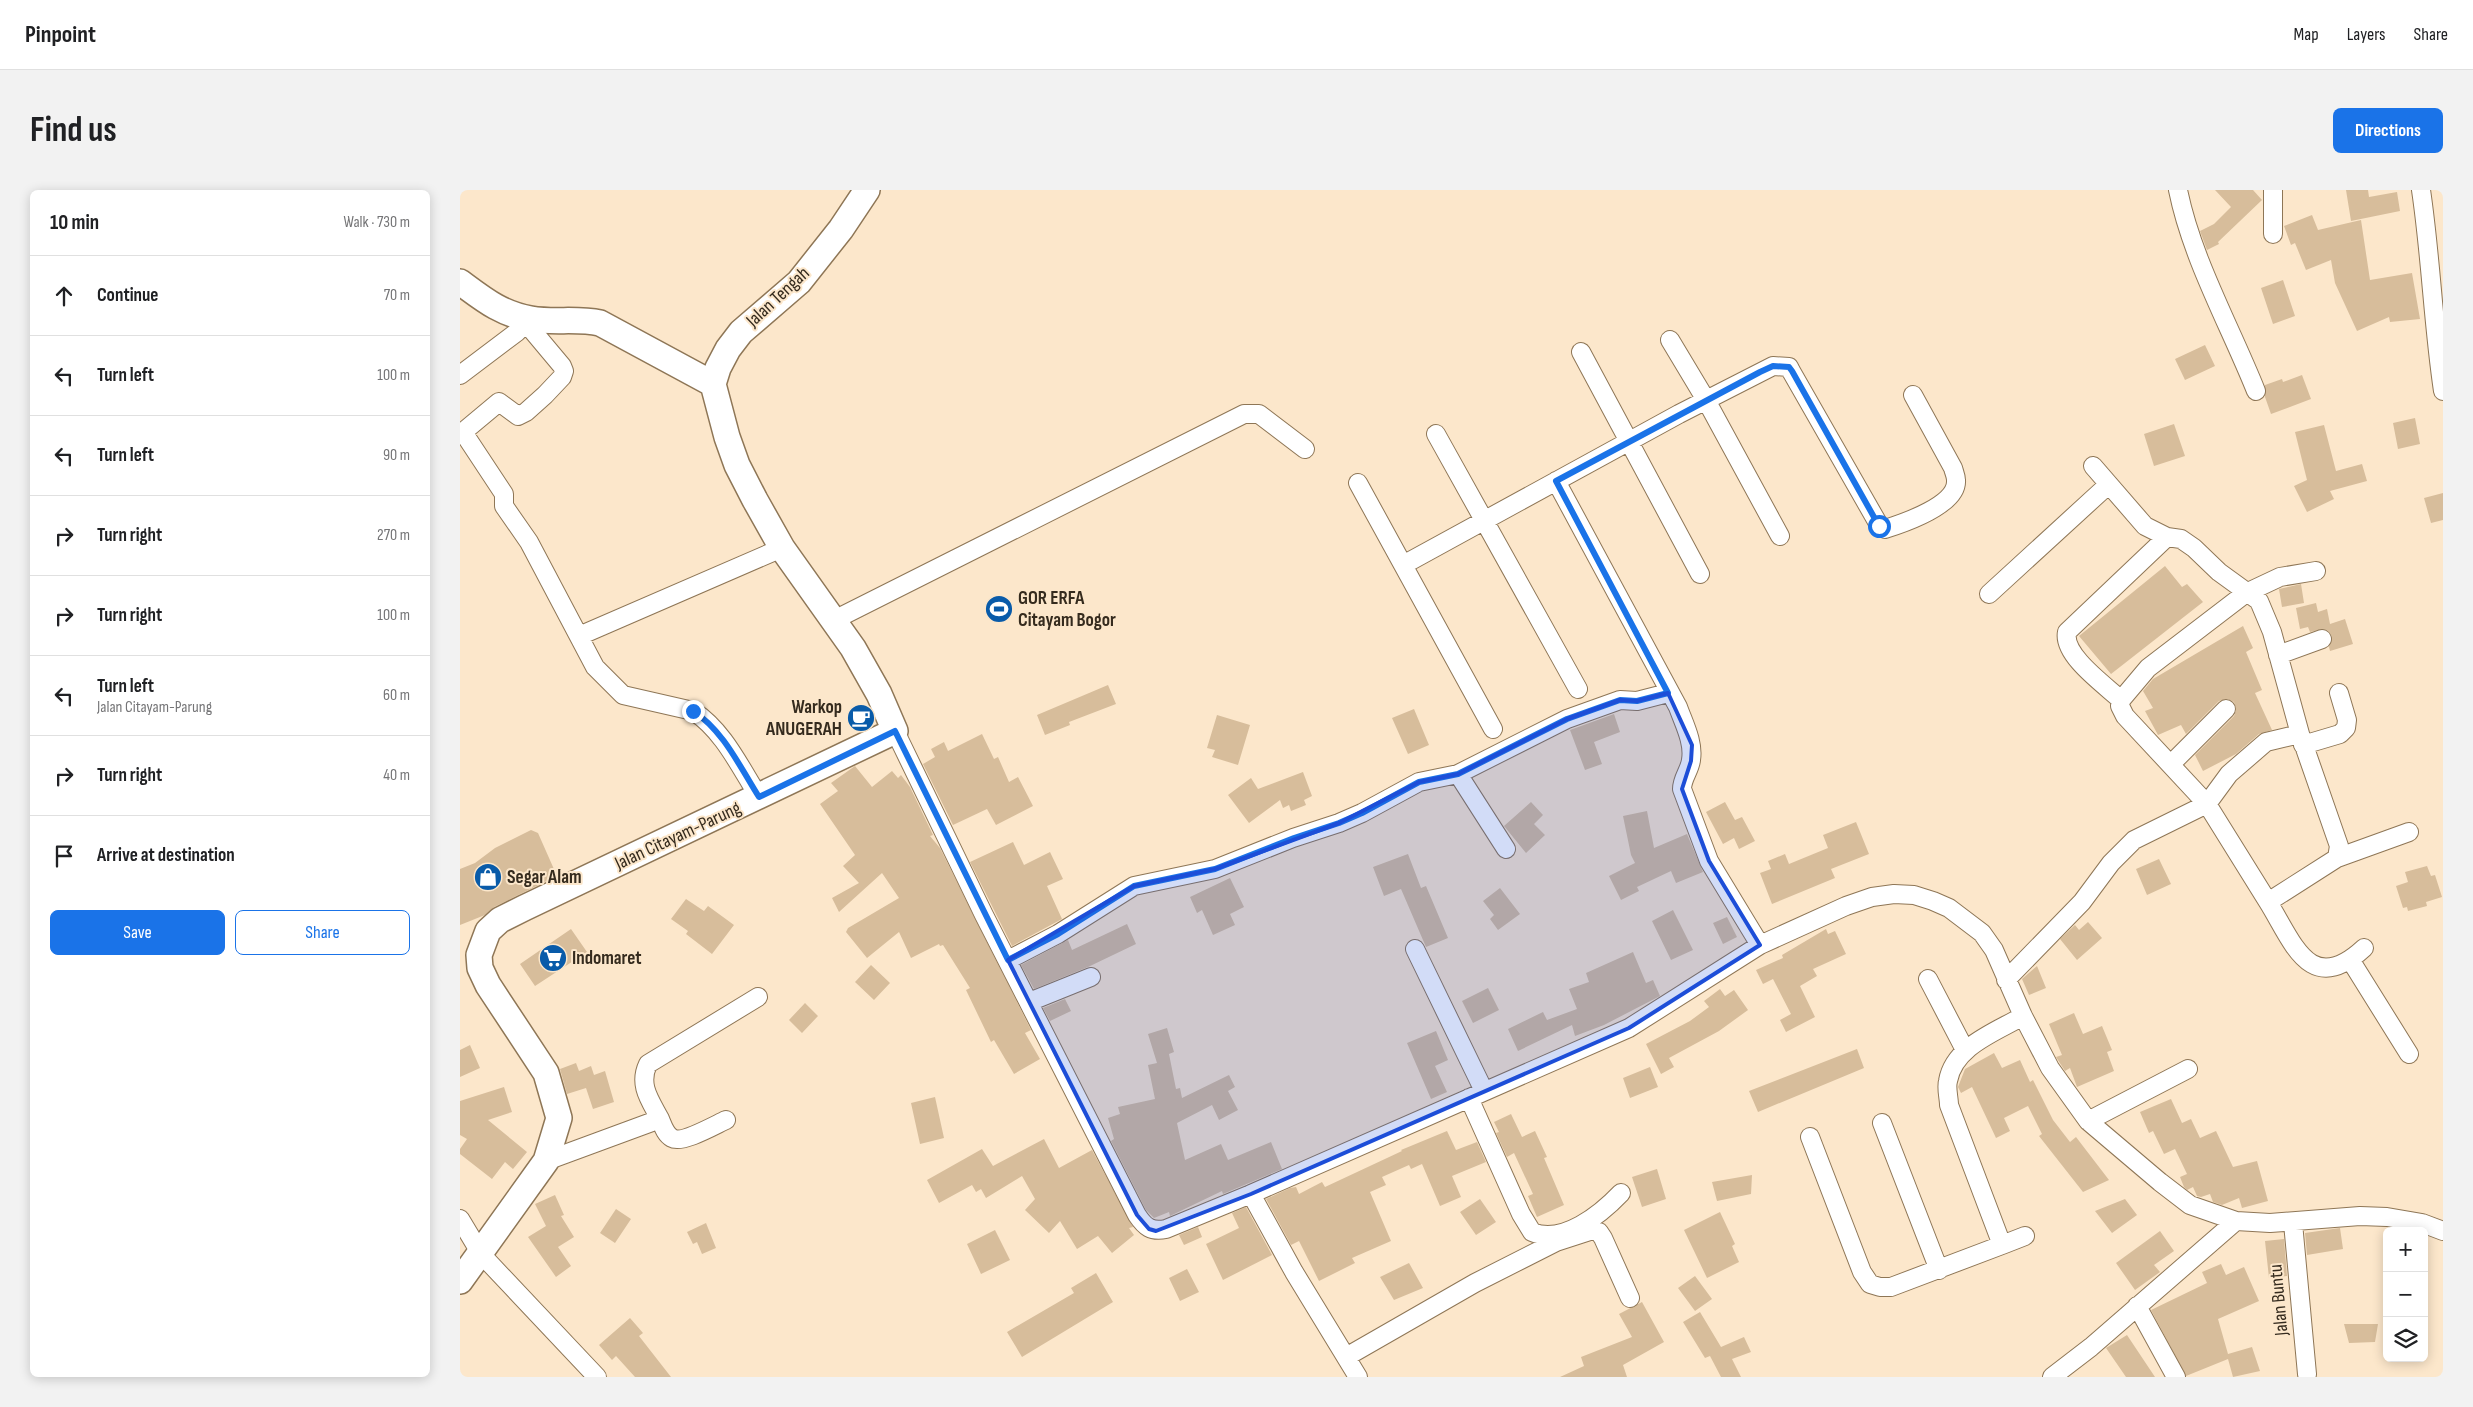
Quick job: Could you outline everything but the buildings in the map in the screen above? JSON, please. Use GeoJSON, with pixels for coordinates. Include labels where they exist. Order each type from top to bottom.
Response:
{"type":"FeatureCollection","features":[{"type":"Feature","properties":{"kind":"street","name":"Jalan Tengah"},"geometry":{"type":"LineString","coordinates":[[713,384],[718,368],[736,338],[798,282],[841,229],[867,190]]}},
{"type":"Feature","properties":{"kind":"street"},"geometry":{"type":"LineString","coordinates":[[2178,190],[2182,210],[2198,257],[2256,391]]}},
{"type":"Feature","properties":{"kind":"street"},"geometry":{"type":"LineString","coordinates":[[2273,190],[2273,234]]}},
{"type":"Feature","properties":{"kind":"street"},"geometry":{"type":"LineString","coordinates":[[2421,190],[2431,273],[2436,347],[2443,391]]}},
{"type":"Feature","properties":{"kind":"street"},"geometry":{"type":"LineString","coordinates":[[460,282],[494,308],[528,321],[582,319],[600,323],[713,384],[717,406],[738,465],[782,548],[853,648],[879,694],[895,731],[1029,1002],[1137,1215],[1149,1229],[1156,1231],[1166,1229],[1251,1194],[1629,1028],[1760,945],[1846,906],[1894,894],[1914,895],[1949,908],[1982,933],[1994,950],[2023,1016],[2050,1068],[2088,1121],[2190,1205],[2236,1221],[2293,1223],[2360,1216],[2422,1223],[2443,1230]]}},
{"type":"Feature","properties":{"kind":"street"},"geometry":{"type":"LineString","coordinates":[[460,375],[528,321]]}},
{"type":"Feature","properties":{"kind":"street"},"geometry":{"type":"LineString","coordinates":[[528,321],[562,366],[564,371],[562,377],[526,412],[518,416],[499,402],[461,433],[504,494],[504,506],[529,542],[595,666],[624,695],[693,711],[701,716],[721,737],[759,797]]}},
{"type":"Feature","properties":{"kind":"street"},"geometry":{"type":"LineString","coordinates":[[1670,340],[1706,400],[1780,536]]}},
{"type":"Feature","properties":{"kind":"street"},"geometry":{"type":"LineString","coordinates":[[1582,352],[1700,574]]}},
{"type":"Feature","properties":{"kind":"street"},"geometry":{"type":"LineString","coordinates":[[1403,565],[1706,400],[1773,366],[1789,367],[1879,526],[1885,529],[1913,520],[1944,501],[1952,492],[1957,481],[1953,468],[1913,395]]}},
{"type":"Feature","properties":{"kind":"street"},"geometry":{"type":"LineString","coordinates":[[834,620],[1244,414],[1259,414],[1305,449]]}},
{"type":"Feature","properties":{"kind":"street"},"geometry":{"type":"LineString","coordinates":[[1436,434],[1578,690]]}},
{"type":"Feature","properties":{"kind":"street"},"geometry":{"type":"LineString","coordinates":[[2093,466],[2145,526],[2167,537],[2181,539],[2194,548],[2219,572],[2259,601],[2267,614],[2302,739],[2338,846],[2337,858]]}},
{"type":"Feature","properties":{"kind":"street"},"geometry":{"type":"LineString","coordinates":[[1556,481],[1668,693],[1678,707],[1692,745],[1691,761],[1682,785],[1685,798],[1709,861],[1760,945]]}},
{"type":"Feature","properties":{"kind":"street"},"geometry":{"type":"LineString","coordinates":[[1358,483],[1493,730]]}},
{"type":"Feature","properties":{"kind":"street"},"geometry":{"type":"LineString","coordinates":[[1989,594],[2108,485]]}},
{"type":"Feature","properties":{"kind":"street"},"geometry":{"type":"LineString","coordinates":[[2121,700],[2078,660],[2068,648],[2067,632],[2167,537]]}},
{"type":"Feature","properties":{"kind":"street"},"geometry":{"type":"LineString","coordinates":[[579,636],[782,548]]}},
{"type":"Feature","properties":{"kind":"street"},"geometry":{"type":"LineString","coordinates":[[2316,571],[2280,577],[2246,593],[2148,668],[2121,700],[2120,706],[2125,716],[2207,804],[2305,962],[2316,968],[2327,968],[2351,961],[2364,948]]}},
{"type":"Feature","properties":{"kind":"street"},"geometry":{"type":"LineString","coordinates":[[2278,654],[2322,639]]}},
{"type":"Feature","properties":{"kind":"street"},"geometry":{"type":"LineString","coordinates":[[1008,960],[1058,934],[1134,886],[1215,869],[1354,816],[1419,782],[1458,774],[1567,719],[1620,700],[1637,701],[1668,693]]}},
{"type":"Feature","properties":{"kind":"street"},"geometry":{"type":"LineString","coordinates":[[2006,980],[2082,902],[2111,863],[2134,840],[2207,804],[2229,774],[2254,751],[2276,738],[2302,739],[2340,734],[2346,728],[2347,720],[2339,693]]}},
{"type":"Feature","properties":{"kind":"street"},"geometry":{"type":"LineString","coordinates":[[2171,764],[2226,709]]}},
{"type":"Feature","properties":{"kind":"street","name":"Jalan Citayam-Parung"},"geometry":{"type":"LineString","coordinates":[[460,1281],[546,1161],[559,1118],[546,1073],[488,985],[480,968],[479,955],[488,931],[500,920],[524,908],[895,731]]}},
{"type":"Feature","properties":{"kind":"street"},"geometry":{"type":"LineString","coordinates":[[1458,774],[1506,849]]}},
{"type":"Feature","properties":{"kind":"street"},"geometry":{"type":"LineString","coordinates":[[2268,902],[2337,858],[2409,832]]}},
{"type":"Feature","properties":{"kind":"street"},"geometry":{"type":"LineString","coordinates":[[1415,949],[1476,1095],[1521,1214],[1532,1232],[1548,1236],[1579,1226],[1611,1203],[1621,1192]]}},
{"type":"Feature","properties":{"kind":"street"},"geometry":{"type":"LineString","coordinates":[[2351,961],[2409,1054]]}},
{"type":"Feature","properties":{"kind":"street"},"geometry":{"type":"LineString","coordinates":[[1029,1002],[1091,977]]}},
{"type":"Feature","properties":{"kind":"street"},"geometry":{"type":"LineString","coordinates":[[1928,979],[1965,1050]]}},
{"type":"Feature","properties":{"kind":"street"},"geometry":{"type":"LineString","coordinates":[[726,1120],[682,1140],[674,1140],[667,1134],[643,1086],[643,1075],[648,1064],[758,997]]}},
{"type":"Feature","properties":{"kind":"street"},"geometry":{"type":"LineString","coordinates":[[2002,1245],[1949,1105],[1947,1082],[1951,1071],[1965,1050],[2023,1016]]}},
{"type":"Feature","properties":{"kind":"street"},"geometry":{"type":"LineString","coordinates":[[2088,1121],[2188,1070]]}},
{"type":"Feature","properties":{"kind":"street"},"geometry":{"type":"LineString","coordinates":[[546,1161],[660,1119]]}},
{"type":"Feature","properties":{"kind":"street"},"geometry":{"type":"LineString","coordinates":[[1882,1123],[1939,1270]]}},
{"type":"Feature","properties":{"kind":"street"},"geometry":{"type":"LineString","coordinates":[[1810,1137],[1856,1258],[1870,1284],[1880,1288],[1891,1287],[2025,1236]]}},
{"type":"Feature","properties":{"kind":"street"},"geometry":{"type":"LineString","coordinates":[[1251,1194],[1294,1272],[1358,1377]]}},
{"type":"Feature","properties":{"kind":"street"},"geometry":{"type":"LineString","coordinates":[[460,1220],[481,1254],[597,1377]]}},
{"type":"Feature","properties":{"kind":"street"},"geometry":{"type":"LineString","coordinates":[[2052,1377],[2092,1347],[2236,1221]]}},
{"type":"Feature","properties":{"kind":"street","name":"Jalan Buntu"},"geometry":{"type":"LineString","coordinates":[[2293,1223],[2307,1374]]}},
{"type":"Feature","properties":{"kind":"street"},"geometry":{"type":"LineString","coordinates":[[1346,1357],[1475,1283],[1556,1242],[1593,1230],[1599,1232],[1603,1238],[1630,1298]]}},
{"type":"Feature","properties":{"kind":"street"},"geometry":{"type":"LineString","coordinates":[[2137,1306],[2176,1377]]}},
{"type":"Feature","properties":{"kind":"highlighted area"},"geometry":{"type":"Polygon","coordinates":[[[1668,693],[1692,745],[1691,761],[1682,789],[1709,861],[1760,945],[1629,1028],[1251,1194],[1156,1231],[1149,1229],[1137,1215],[1008,960],[1134,886],[1215,869],[1339,823],[1419,782],[1458,774],[1567,719],[1620,700],[1637,701],[1668,693]]]}},
{"type":"Feature","properties":{"kind":"place","name":"GOR ERFA Citayam Bogor"},"geometry":{"type":"Point","coordinates":[999,609]}},
{"type":"Feature","properties":{"kind":"place","name":"Warkop ANUGERAH"},"geometry":{"type":"Point","coordinates":[861,718]}},
{"type":"Feature","properties":{"kind":"place","name":"Segar Alam"},"geometry":{"type":"Point","coordinates":[488,877]}},
{"type":"Feature","properties":{"kind":"place","name":"Indomaret"},"geometry":{"type":"Point","coordinates":[553,958]}},
{"type":"Feature","properties":{"kind":"route"},"geometry":{"type":"LineString","coordinates":[[693,711],[710,724],[721,737],[759,797],[895,731],[984,915],[1008,960],[1058,934],[1134,886],[1155,880],[1215,869],[1294,838],[1339,823],[1362,813],[1419,782],[1458,774],[1567,719],[1620,700],[1637,701],[1668,693],[1556,481],[1760,372],[1773,366],[1789,367],[1879,526]]}}]}
